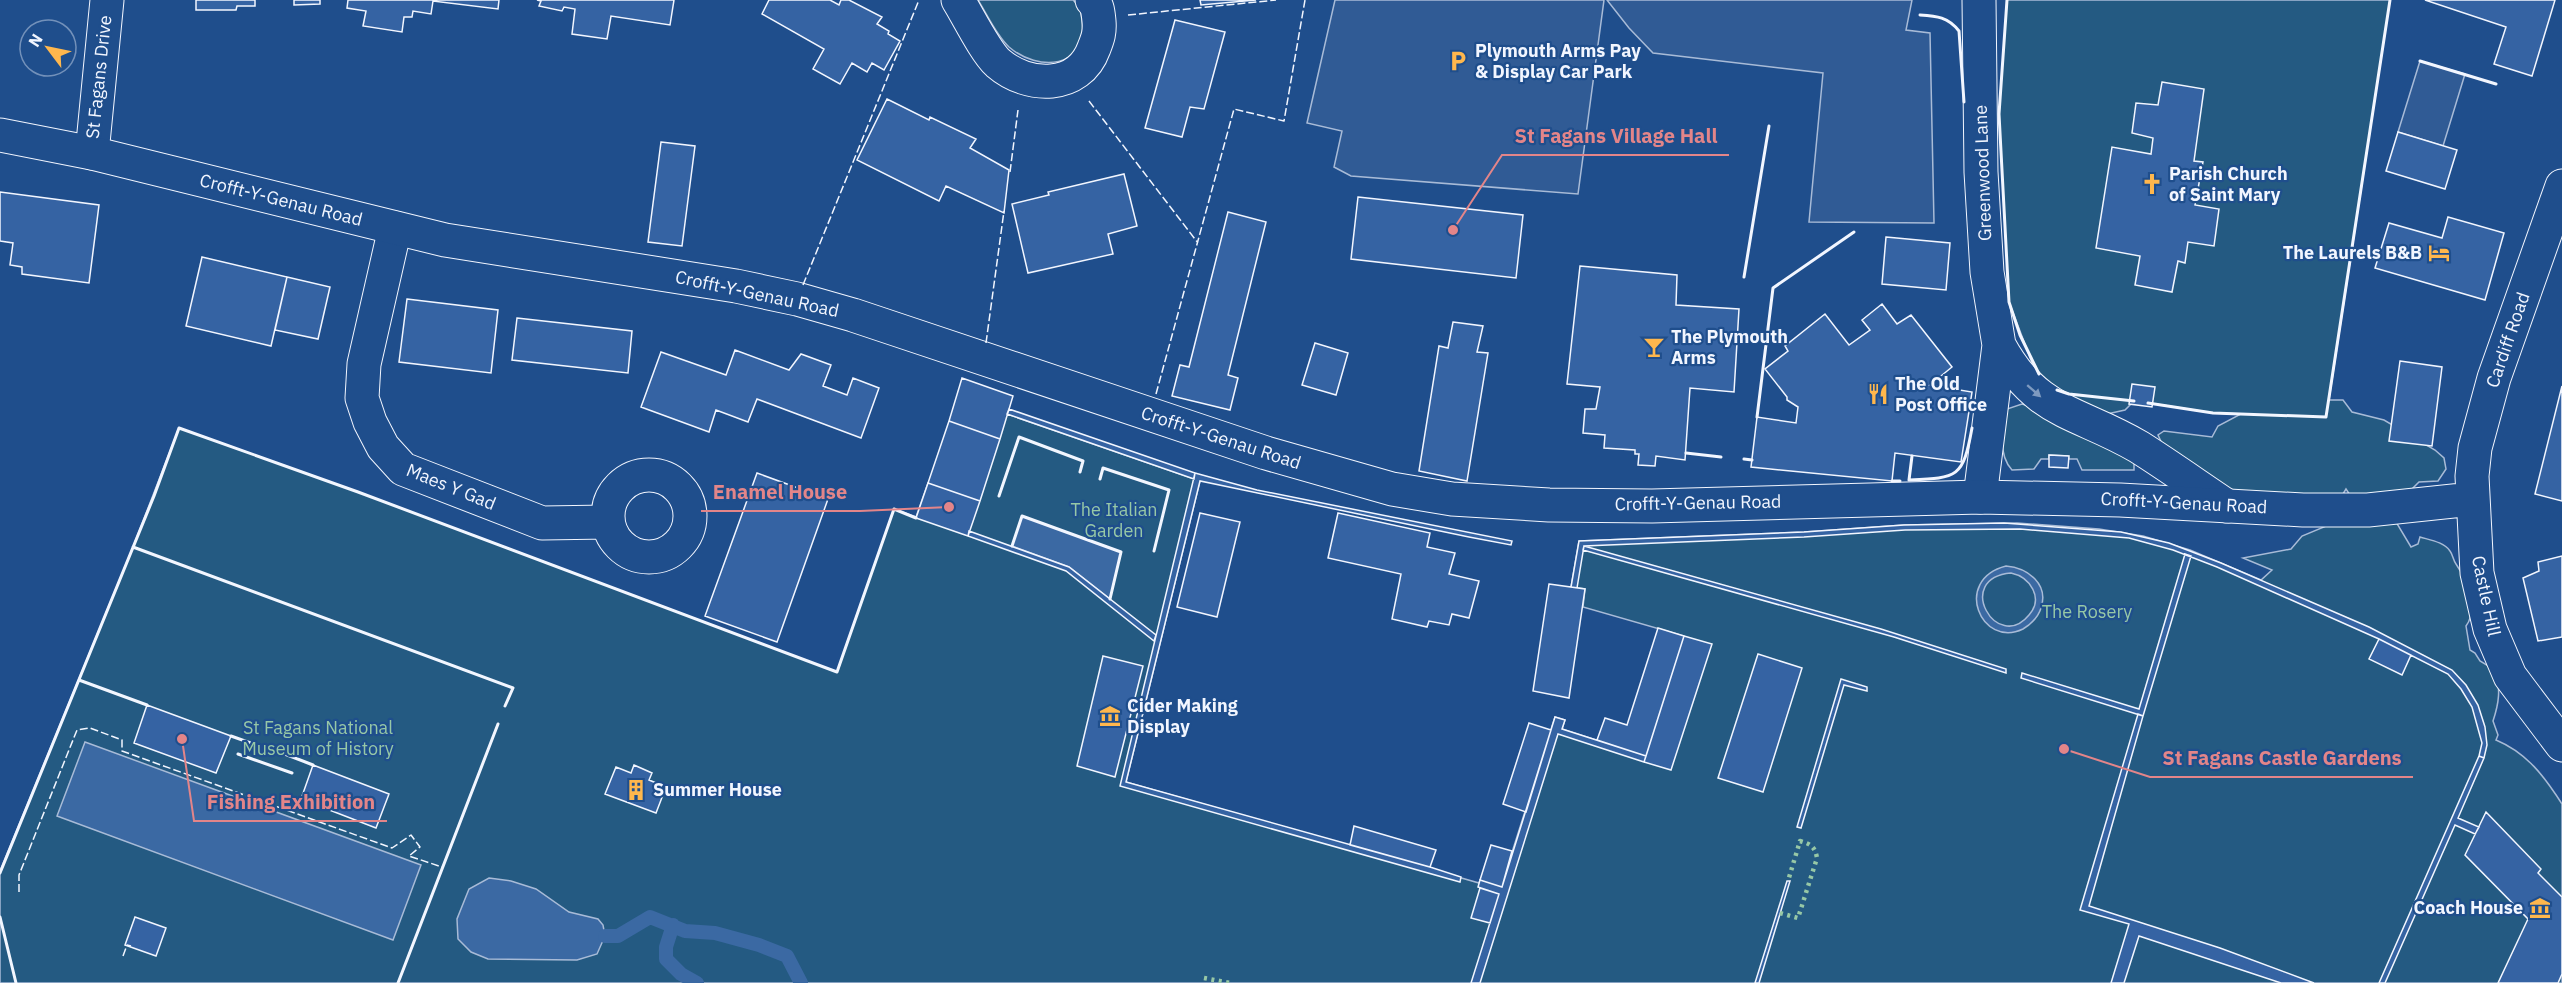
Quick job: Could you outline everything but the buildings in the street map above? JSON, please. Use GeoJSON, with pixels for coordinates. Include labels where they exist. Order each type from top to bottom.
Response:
{"type":"FeatureCollection","features":[{"type":"Feature","properties":{"kind":"street","name":"St Fagans Drive"},"geometry":{"type":"LineString","coordinates":[[92,153],[106,0]]}},
{"type":"Feature","properties":{"kind":"street"},"geometry":{"type":"LineString","coordinates":[[958,0],[997,62],[1023,78],[1050,82],[1074,76],[1092,56],[1100,32],[1097,5],[1092,0]]}},
{"type":"Feature","properties":{"kind":"street","name":"Greenwood Lane"},"geometry":{"type":"LineString","coordinates":[[1979,0],[1982,172],[1987,272],[1999,345],[1980,497]]}},
{"type":"Feature","properties":{"kind":"street","name":"Crofft-Y-Genau Road"},"geometry":{"type":"LineString","coordinates":[[0,135],[92,153],[395,228],[504,251],[736,286],[797,299],[853,315],[1266,453],[1392,489],[1422,494],[1492,502],[1652,506],[1980,497],[2368,510],[2472,499]]}},
{"type":"Feature","properties":{"kind":"street","name":"Cardiff Road"},"geometry":{"type":"LineString","coordinates":[[2472,499],[2475,448],[2484,410],[2562,186]]}},
{"type":"Feature","properties":{"kind":"street","name":"Maes Y Gad"},"geometry":{"type":"LineString","coordinates":[[395,228],[364,364],[362,398],[370,422],[383,447],[403,469],[542,523],[608,522]]}},
{"type":"Feature","properties":{"kind":"street","name":"Greenwood Lane"},"geometry":{"type":"LineString","coordinates":[[1999,345],[2012,369],[2033,391],[2058,409],[2139,448],[2227,506]]}},
{"type":"Feature","properties":{"kind":"street","name":"Castle Hill"},"geometry":{"type":"LineString","coordinates":[[2472,499],[2477,573],[2490,628],[2510,676],[2562,745]]}},
{"type":"Feature","properties":{"kind":"green space"},"geometry":{"type":"Polygon","coordinates":[[[978,0],[1073,0],[1080,9],[1082,21],[1082,37],[1077,49],[1069,57],[1059,61],[1033,60],[1021,55],[1000,37],[978,0]]]}},
{"type":"Feature","properties":{"kind":"green space","name":"St Fagans National Museum of History"},"geometry":{"type":"Polygon","coordinates":[[[2007,0],[2390,0],[2329,400],[2343,400],[2352,412],[2384,420],[2435,450],[2444,458],[2446,469],[2438,481],[2419,482],[2411,490],[2396,522],[2411,547],[2418,544],[2420,537],[2441,543],[2451,553],[2470,594],[2470,619],[2466,626],[2470,650],[2480,661],[2495,670],[2497,677],[2497,708],[2493,721],[2498,735],[2496,740],[2507,745],[2534,766],[2562,804],[2562,983],[0,983],[0,871],[133,547],[179,428],[358,492],[837,672],[894,509],[916,517],[928,483],[1007,414],[1200,481],[1126,782],[1479,883],[1480,880],[1501,887],[1555,717],[1565,720],[1562,729],[1646,756],[1684,636],[1583,607],[1585,589],[1571,587],[1579,541],[1804,532],[1904,525],[2017,523],[2099,529],[2143,536],[2190,550],[2261,580],[2272,570],[2243,558],[2291,549],[2302,536],[2336,522],[2350,495],[2346,489],[2340,499],[2275,496],[2272,492],[2248,502],[2165,450],[2158,435],[2164,431],[2212,437],[2218,426],[2241,414],[2213,413],[2130,400],[2131,404],[2125,410],[2107,414],[2058,394],[2034,368],[2009,302],[1999,114],[2007,0]]]}},
{"type":"Feature","properties":{"kind":"green space"},"geometry":{"type":"Polygon","coordinates":[[[2022,404],[2032,407],[2134,462],[2134,470],[2082,470],[2077,459],[2049,455],[2049,459],[2041,459],[2034,469],[2012,470],[2004,457],[2003,424],[2007,409],[2022,404]]]}},
{"type":"Feature","properties":{"kind":"shaded area","name":"Plymouth Arms Pay & Display Car Park"},"geometry":{"type":"Polygon","coordinates":[[[1335,0],[1604,0],[1578,194],[1351,176],[1334,167],[1342,131],[1307,123],[1335,0]]]}},
{"type":"Feature","properties":{"kind":"shaded area","name":"Plymouth Arms Pay & Display Car Park"},"geometry":{"type":"Polygon","coordinates":[[[1607,0],[1912,0],[1906,30],[1930,33],[1934,223],[1809,222],[1823,73],[1653,53],[1607,0]]]}},
{"type":"Feature","properties":{"kind":"shaded area"},"geometry":{"type":"Polygon","coordinates":[[[2420,61],[2465,74],[2443,146],[2398,132],[2420,61]]]}},
{"type":"Feature","properties":{"kind":"shaded area"},"geometry":{"type":"Polygon","coordinates":[[[1022,516],[1121,552],[1110,599],[1069,567],[1012,546],[1022,516]]]}},
{"type":"Feature","properties":{"kind":"shaded area"},"geometry":{"type":"Polygon","coordinates":[[[2006,566],[2022,570],[2035,579],[2043,599],[2040,612],[2029,625],[2008,633],[1995,630],[1985,622],[1979,610],[1977,597],[1980,585],[1990,574],[2006,566]],[[2011,573],[1994,578],[1985,587],[1983,599],[1986,610],[1994,620],[2005,626],[2017,625],[2029,615],[2035,602],[2033,589],[2018,575],[2011,573]]]}},
{"type":"Feature","properties":{"kind":"shaded area"},"geometry":{"type":"Polygon","coordinates":[[[85,742],[421,865],[393,940],[57,816],[85,742]]]}},
{"type":"Feature","properties":{"kind":"shaded area"},"geometry":{"type":"Polygon","coordinates":[[[489,878],[511,881],[536,889],[569,912],[598,919],[603,925],[605,936],[597,954],[577,960],[488,959],[471,952],[458,939],[457,919],[469,889],[489,878]]]}},
{"type":"Feature","properties":{"kind":"waterway"},"geometry":{"type":"LineString","coordinates":[[605,936],[618,936],[650,917],[685,931],[715,933],[759,945],[787,956],[801,983]]}},
{"type":"Feature","properties":{"kind":"waterway"},"geometry":{"type":"LineString","coordinates":[[673,925],[666,947],[666,959],[681,974],[697,983]]}},
{"type":"Feature","properties":{"kind":"hedge"},"geometry":{"type":"LineString","coordinates":[[1780,913],[1798,918],[1817,858],[1810,845],[1800,841],[1788,881]]}},
{"type":"Feature","properties":{"kind":"hedge"},"geometry":{"type":"LineString","coordinates":[[1204,978],[1230,983]]}},
{"type":"Feature","properties":{"kind":"fence"},"geometry":{"type":"LineString","coordinates":[[803,285],[919,0]]}},
{"type":"Feature","properties":{"kind":"fence"},"geometry":{"type":"LineString","coordinates":[[1128,15],[1276,0]]}},
{"type":"Feature","properties":{"kind":"fence"},"geometry":{"type":"LineString","coordinates":[[1156,394],[1234,109],[1284,121],[1305,0]]}},
{"type":"Feature","properties":{"kind":"fence"},"geometry":{"type":"LineString","coordinates":[[1089,101],[1198,243]]}},
{"type":"Feature","properties":{"kind":"fence"},"geometry":{"type":"LineString","coordinates":[[1010,172],[1018,110]]}},
{"type":"Feature","properties":{"kind":"fence"},"geometry":{"type":"LineString","coordinates":[[986,343],[1004,211]]}},
{"type":"Feature","properties":{"kind":"fence"},"geometry":{"type":"LineString","coordinates":[[19,892],[19,875],[77,730],[90,728],[122,740],[122,751],[392,848],[411,835],[420,847],[409,856],[442,867]]}},
{"type":"Feature","properties":{"kind":"fence"},"geometry":{"type":"LineString","coordinates":[[123,956],[127,945],[131,946]]}},
{"type":"Feature","properties":{"kind":"wall"},"geometry":{"type":"LineString","coordinates":[[2007,0],[1999,114],[2009,302],[2020,335],[2039,374]]}},
{"type":"Feature","properties":{"kind":"wall"},"geometry":{"type":"LineString","coordinates":[[2148,403],[2213,413],[2326,417],[2390,0]]}},
{"type":"Feature","properties":{"kind":"wall"},"geometry":{"type":"LineString","coordinates":[[1920,15],[1942,18],[1959,31],[1964,102]]}},
{"type":"Feature","properties":{"kind":"wall"},"geometry":{"type":"LineString","coordinates":[[2420,61],[2496,84]]}},
{"type":"Feature","properties":{"kind":"wall"},"geometry":{"type":"LineString","coordinates":[[1744,277],[1769,126]]}},
{"type":"Feature","properties":{"kind":"wall"},"geometry":{"type":"LineString","coordinates":[[1757,417],[1773,288],[1854,232]]}},
{"type":"Feature","properties":{"kind":"wall"},"geometry":{"type":"LineString","coordinates":[[2057,390],[2069,394],[2134,401]]}},
{"type":"Feature","properties":{"kind":"wall"},"geometry":{"type":"LineString","coordinates":[[0,873],[154,496],[179,428],[358,492],[837,672],[894,509],[916,518]]}},
{"type":"Feature","properties":{"kind":"wall"},"geometry":{"type":"LineString","coordinates":[[1912,456],[1909,480],[1948,476],[1961,466],[1969,445],[1972,428]]}},
{"type":"Feature","properties":{"kind":"wall"},"geometry":{"type":"LineString","coordinates":[[999,496],[1019,437],[1083,461],[1080,472]]}},
{"type":"Feature","properties":{"kind":"wall"},"geometry":{"type":"LineString","coordinates":[[1686,453],[1721,457]]}},
{"type":"Feature","properties":{"kind":"wall"},"geometry":{"type":"LineString","coordinates":[[1744,459],[1752,460]]}},
{"type":"Feature","properties":{"kind":"wall"},"geometry":{"type":"LineString","coordinates":[[1100,479],[1103,468],[1169,490],[1154,551]]}},
{"type":"Feature","properties":{"kind":"wall"},"geometry":{"type":"LineString","coordinates":[[1892,481],[1900,481]]}},
{"type":"Feature","properties":{"kind":"wall"},"geometry":{"type":"LineString","coordinates":[[1012,546],[1022,516],[1121,552],[1110,599]]}},
{"type":"Feature","properties":{"kind":"wall"},"geometry":{"type":"LineString","coordinates":[[133,547],[513,688],[505,706]]}},
{"type":"Feature","properties":{"kind":"wall"},"geometry":{"type":"LineString","coordinates":[[79,680],[147,705]]}},
{"type":"Feature","properties":{"kind":"wall"},"geometry":{"type":"LineString","coordinates":[[398,983],[498,724]]}},
{"type":"Feature","properties":{"kind":"wall"},"geometry":{"type":"LineString","coordinates":[[231,736],[262,747]]}},
{"type":"Feature","properties":{"kind":"wall"},"geometry":{"type":"LineString","coordinates":[[282,753],[313,765]]}},
{"type":"Feature","properties":{"kind":"wall"},"geometry":{"type":"LineString","coordinates":[[238,754],[292,773]]}},
{"type":"Feature","properties":{"kind":"wall"},"geometry":{"type":"LineString","coordinates":[[0,917],[16,983]]}},
{"type":"Feature","properties":{"kind":"place","name":"Plymouth Arms Pay & Display Car Park"},"geometry":{"type":"Point","coordinates":[1458,61]}},
{"type":"Feature","properties":{"kind":"place","name":"Parish Church of Saint Mary"},"geometry":{"type":"Point","coordinates":[2152,184]}},
{"type":"Feature","properties":{"kind":"place","name":"St Fagans Village Hall"},"geometry":{"type":"Point","coordinates":[1453,230]}},
{"type":"Feature","properties":{"kind":"place","name":"The Laurels B&B"},"geometry":{"type":"Point","coordinates":[2439,253]}},
{"type":"Feature","properties":{"kind":"place","name":"The Plymouth Arms"},"geometry":{"type":"Point","coordinates":[1654,347]}},
{"type":"Feature","properties":{"kind":"place","name":"The Old Post Office"},"geometry":{"type":"Point","coordinates":[1878,394]}},
{"type":"Feature","properties":{"kind":"place","name":"Enamel House"},"geometry":{"type":"Point","coordinates":[949,507]}},
{"type":"Feature","properties":{"kind":"place","name":"Cider Making Display"},"geometry":{"type":"Point","coordinates":[1110,716]}},
{"type":"Feature","properties":{"kind":"place","name":"Fishing Exhibition"},"geometry":{"type":"Point","coordinates":[182,739]}},
{"type":"Feature","properties":{"kind":"place","name":"St Fagans Castle Gardens"},"geometry":{"type":"Point","coordinates":[2064,749]}},
{"type":"Feature","properties":{"kind":"place","name":"Summer House"},"geometry":{"type":"Point","coordinates":[636,790]}},
{"type":"Feature","properties":{"kind":"place","name":"Coach House"},"geometry":{"type":"Point","coordinates":[2540,908]}},
{"type":"Feature","properties":{"kind":"park label","name":"The Italian Garden"},"geometry":{"type":"Point","coordinates":[1114,520]}},
{"type":"Feature","properties":{"kind":"park label","name":"The Rosery"},"geometry":{"type":"Point","coordinates":[2087,612]}}]}
